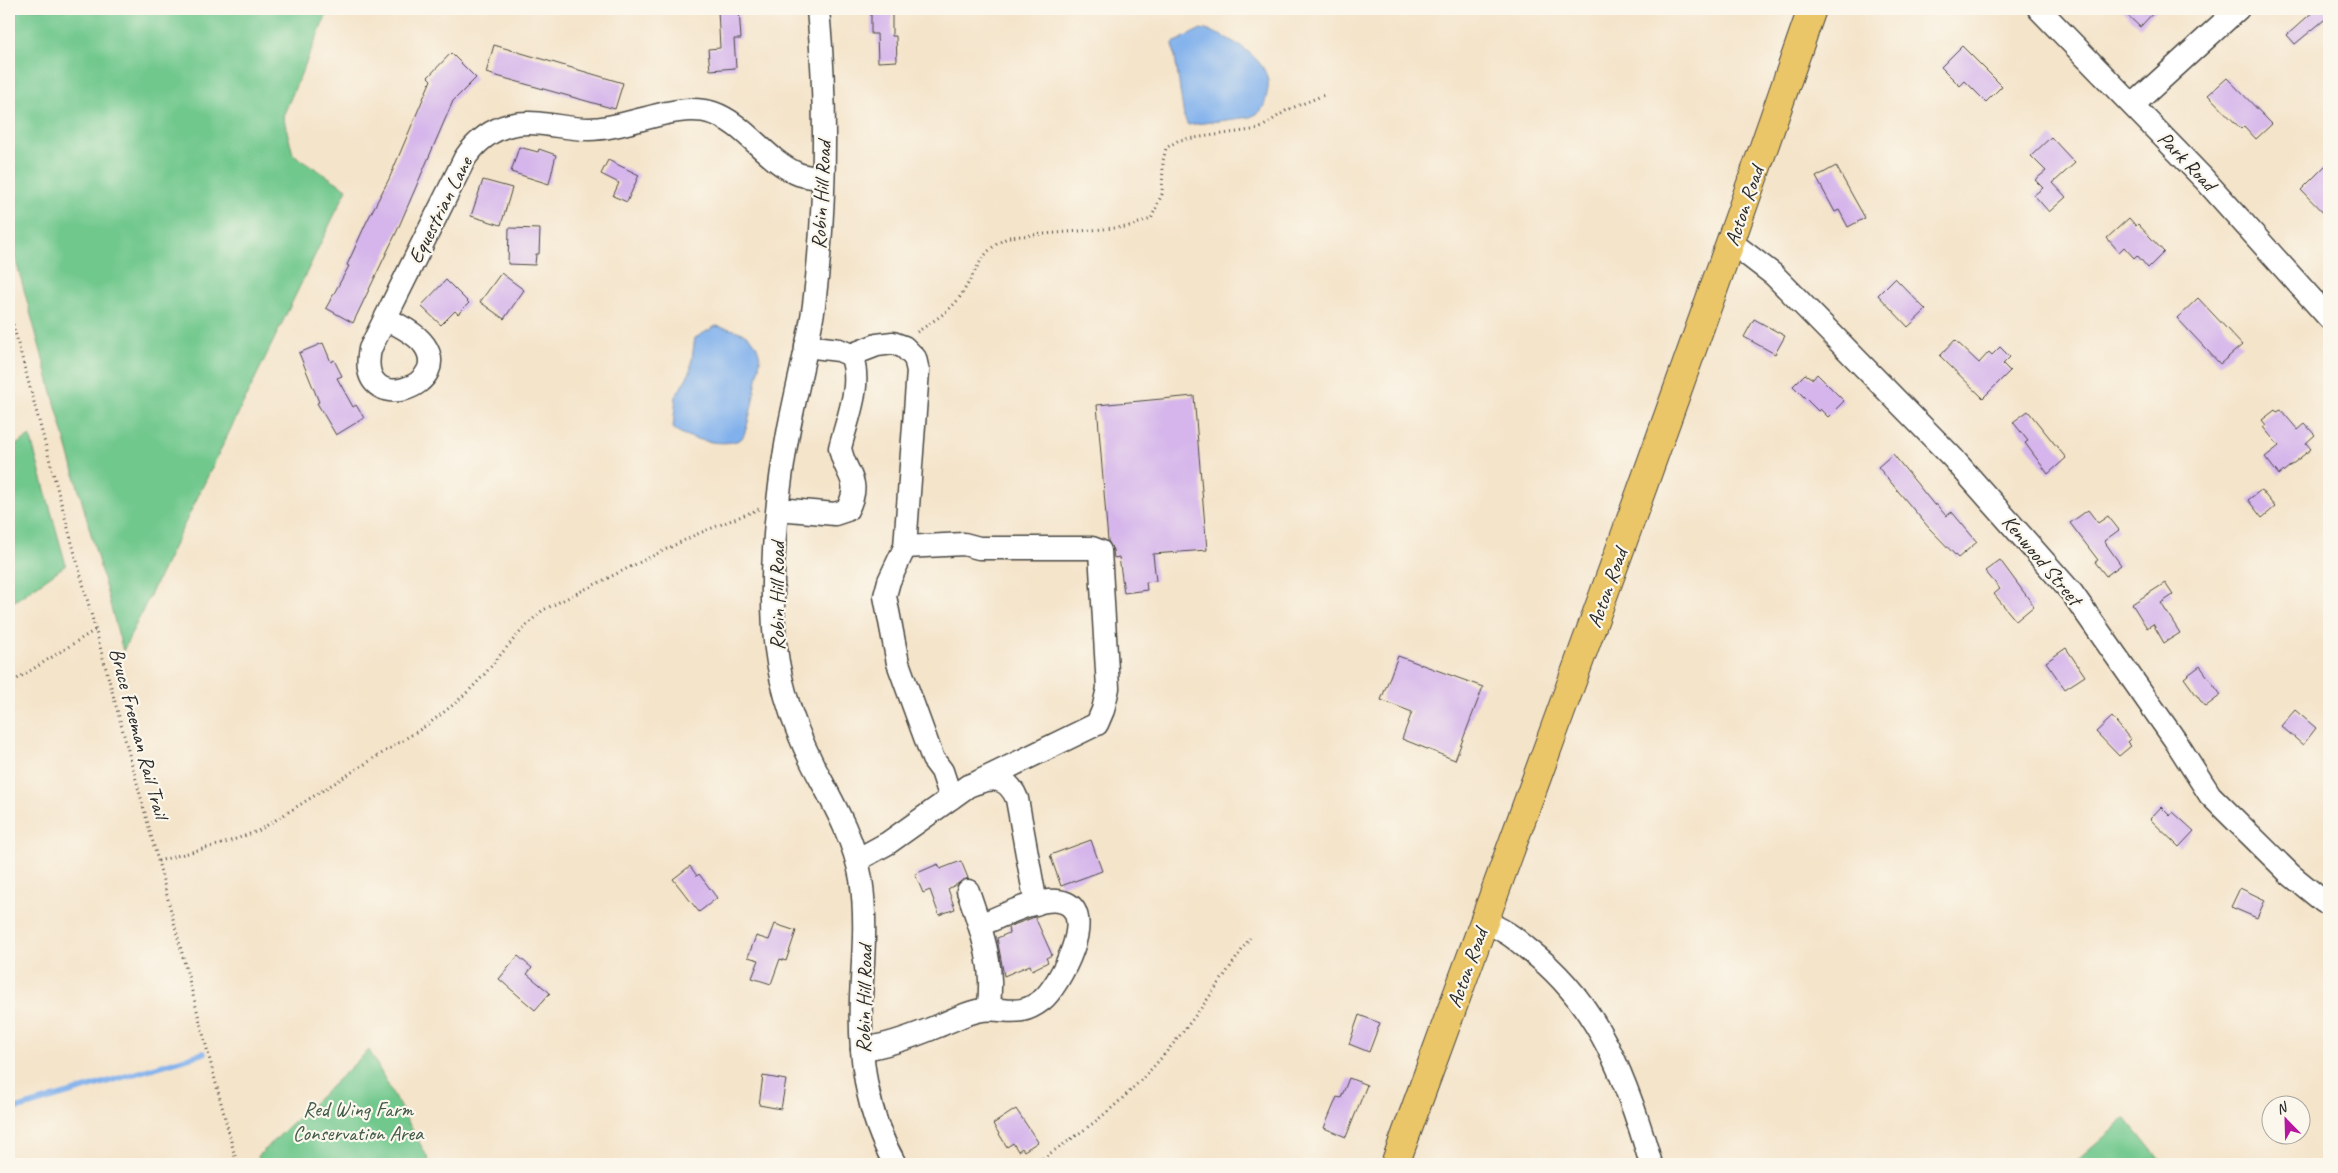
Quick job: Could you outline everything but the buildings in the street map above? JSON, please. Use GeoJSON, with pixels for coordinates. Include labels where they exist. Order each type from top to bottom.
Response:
{"type":"FeatureCollection","features":[{"type":"Feature","properties":{"kind":"main road","name":"Acton Road"},"geometry":{"type":"LineString","coordinates":[[1395,1164],[1732,242],[1812,9]]}},
{"type":"Feature","properties":{"kind":"street","name":"Robin Hill Road"},"geometry":{"type":"LineString","coordinates":[[818,9],[824,105],[817,276],[806,346],[789,429],[778,508],[774,626],[779,670],[796,729],[845,828],[857,860],[861,880],[865,931],[861,998],[864,1076],[876,1128],[895,1164]]}},
{"type":"Feature","properties":{"kind":"street","name":"Park Road"},"geometry":{"type":"LineString","coordinates":[[2039,9],[2238,215],[2329,318]]}},
{"type":"Feature","properties":{"kind":"street"},"geometry":{"type":"LineString","coordinates":[[2133,105],[2238,9]]}},
{"type":"Feature","properties":{"kind":"street","name":"Equestrian Lane"},"geometry":{"type":"LineString","coordinates":[[386,318],[465,158],[472,147],[496,129],[529,123],[574,128],[602,128],[682,111],[703,110],[725,119],[796,173],[822,178]]}},
{"type":"Feature","properties":{"kind":"street","name":"Kenwood Street"},"geometry":{"type":"LineString","coordinates":[[1732,242],[1774,275],[1952,457],[2072,593],[2175,740],[2210,795],[2291,875],[2327,900]]}},
{"type":"Feature","properties":{"kind":"street"},"geometry":{"type":"LineString","coordinates":[[806,346],[839,350],[851,355],[877,345],[897,345],[904,347],[915,358],[918,371],[905,547],[889,581],[885,596],[888,621],[898,663],[933,759],[942,771],[951,798]]}},
{"type":"Feature","properties":{"kind":"street"},"geometry":{"type":"LineString","coordinates":[[778,508],[834,514],[847,510],[852,501],[855,484],[842,457],[840,448],[856,385],[856,367],[851,355]]}},
{"type":"Feature","properties":{"kind":"street"},"geometry":{"type":"LineString","coordinates":[[857,860],[888,843],[951,798],[1097,724],[1104,710],[1108,688],[1100,551],[1092,548],[978,548],[964,544],[905,547]]}},
{"type":"Feature","properties":{"kind":"street"},"geometry":{"type":"LineString","coordinates":[[980,782],[1000,780],[1008,784],[1013,790],[1020,808],[1036,904]]}},
{"type":"Feature","properties":{"kind":"street"},"geometry":{"type":"LineString","coordinates":[[968,891],[980,925],[991,984],[988,1010]]}},
{"type":"Feature","properties":{"kind":"street"},"geometry":{"type":"LineString","coordinates":[[862,1049],[898,1041],[968,1013],[988,1010],[1009,1012],[1031,1008],[1044,999],[1072,956],[1076,915],[1071,907],[1064,902],[1056,901],[1036,904],[980,925]]}},
{"type":"Feature","properties":{"kind":"street"},"geometry":{"type":"LineString","coordinates":[[1484,922],[1510,934],[1535,954],[1562,978],[1586,1007],[1608,1044],[1637,1118],[1651,1164]]}},
{"type":"Feature","properties":{"kind":"path"},"geometry":{"type":"LineString","coordinates":[[897,345],[941,316],[963,293],[978,263],[994,245],[1009,238],[1127,227],[1151,219],[1162,194],[1163,162],[1166,148],[1179,140],[1258,129],[1287,110],[1324,95]]}},
{"type":"Feature","properties":{"kind":"path","name":"Bruce Freeman Rail Trail"},"geometry":{"type":"LineString","coordinates":[[9,310],[158,861],[237,1164]]}},
{"type":"Feature","properties":{"kind":"path"},"geometry":{"type":"LineString","coordinates":[[158,861],[225,843],[258,831],[424,728],[463,696],[523,627],[543,610],[695,535],[763,508],[778,508]]}},
{"type":"Feature","properties":{"kind":"path"},"geometry":{"type":"LineString","coordinates":[[9,684],[95,630]]}},
{"type":"Feature","properties":{"kind":"path"},"geometry":{"type":"LineString","coordinates":[[1034,1164],[1093,1123],[1132,1089],[1206,1003],[1250,938]]}},
{"type":"Feature","properties":{"kind":"green space"},"geometry":{"type":"Polygon","coordinates":[[[9,9],[329,9],[283,116],[293,154],[347,189],[123,651],[9,235],[9,9]]]}},
{"type":"Feature","properties":{"kind":"green space"},"geometry":{"type":"Polygon","coordinates":[[[30,436],[66,565],[9,605],[9,449],[30,436]]]}},
{"type":"Feature","properties":{"kind":"green space","name":"Red Wing Farm Conservation Area"},"geometry":{"type":"Polygon","coordinates":[[[369,1050],[431,1164],[260,1164],[258,1156],[369,1050]]]}},
{"type":"Feature","properties":{"kind":"green space"},"geometry":{"type":"Polygon","coordinates":[[[2126,1118],[2163,1164],[2073,1164],[2126,1118]]]}},
{"type":"Feature","properties":{"kind":"water"},"geometry":{"type":"Polygon","coordinates":[[[1201,29],[1220,35],[1242,47],[1260,63],[1265,72],[1268,86],[1264,105],[1257,114],[1250,117],[1188,125],[1184,117],[1173,43],[1201,29]]]}},
{"type":"Feature","properties":{"kind":"water"},"geometry":{"type":"Polygon","coordinates":[[[716,326],[739,331],[749,337],[756,345],[760,358],[753,401],[744,434],[742,438],[727,443],[696,439],[673,428],[676,396],[690,372],[695,338],[716,326]]]}},
{"type":"Feature","properties":{"kind":"waterway"},"geometry":{"type":"LineString","coordinates":[[9,17],[19,9]]}},
{"type":"Feature","properties":{"kind":"waterway"},"geometry":{"type":"LineString","coordinates":[[9,1111],[204,1053]]}}]}
